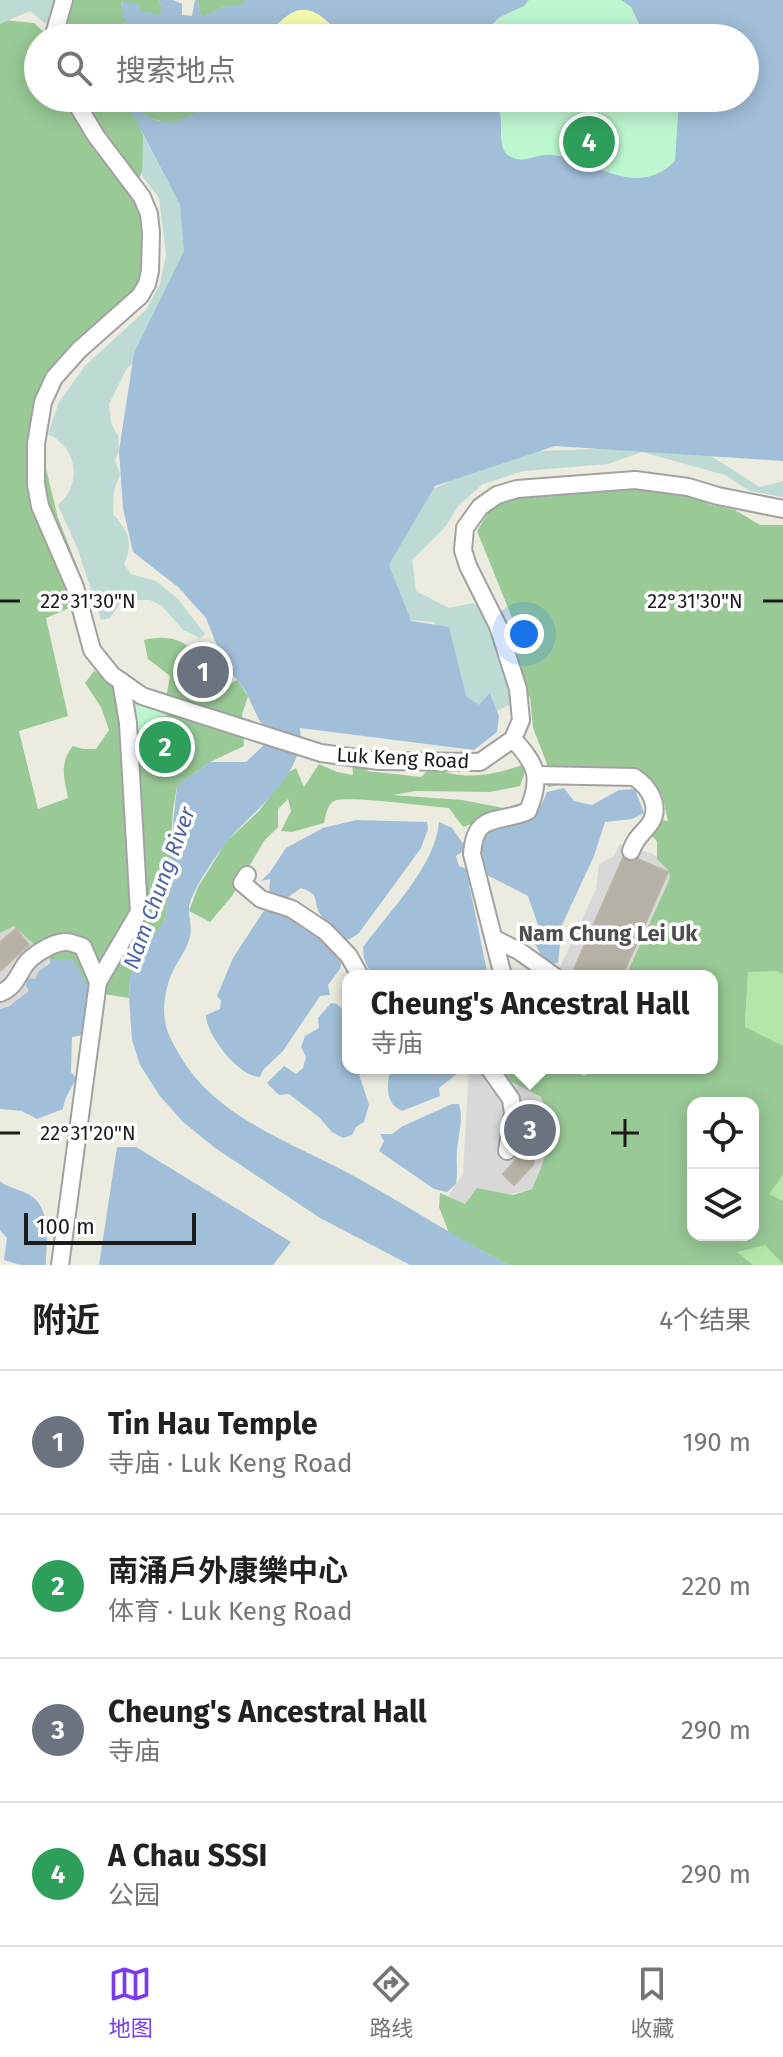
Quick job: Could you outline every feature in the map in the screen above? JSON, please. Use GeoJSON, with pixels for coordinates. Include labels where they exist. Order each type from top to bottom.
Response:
{"type":"FeatureCollection","features":[{"type":"Feature","properties":{"kind":"street"},"geometry":{"type":"LineString","coordinates":[[57,24],[64,0]]}},
{"type":"Feature","properties":{"kind":"street","name":"Luk Keng Road"},"geometry":{"type":"LineString","coordinates":[[81,112],[145,202],[151,226],[147,284],[140,296],[72,356],[50,385],[39,418],[35,472],[40,506],[75,587],[92,650],[112,675],[142,696],[321,753],[379,761],[480,762],[513,739]]}},
{"type":"Feature","properties":{"kind":"street"},"geometry":{"type":"LineString","coordinates":[[502,970],[472,854],[473,837],[481,825],[492,819],[515,817],[528,811],[534,797],[536,775],[532,759],[513,739],[521,720],[518,689],[498,626],[468,566],[463,550],[465,528],[480,507],[497,495],[517,489],[635,480],[688,487],[723,498],[783,509]]}},
{"type":"Feature","properties":{"kind":"street"},"geometry":{"type":"LineString","coordinates":[[60,1265],[98,982],[139,912],[128,723],[121,681]]}},
{"type":"Feature","properties":{"kind":"street"},"geometry":{"type":"LineString","coordinates":[[536,775],[634,777],[645,783],[653,798],[655,811],[650,825],[636,837],[631,851]]}},
{"type":"Feature","properties":{"kind":"street"},"geometry":{"type":"LineString","coordinates":[[247,875],[242,883],[261,899],[292,909],[325,931],[349,956],[357,970]]}},
{"type":"Feature","properties":{"kind":"street"},"geometry":{"type":"LineString","coordinates":[[495,939],[546,970]]}},
{"type":"Feature","properties":{"kind":"street"},"geometry":{"type":"LineString","coordinates":[[0,993],[9,990],[21,976],[25,965],[43,950],[65,942],[83,947],[98,982]]}},
{"type":"Feature","properties":{"kind":"street"},"geometry":{"type":"LineString","coordinates":[[493,1074],[511,1099],[513,1114],[507,1151]]}},
{"type":"Feature","properties":{"kind":"shaded area"},"geometry":{"type":"Polygon","coordinates":[[[0,0],[55,0],[46,24],[30,11],[0,24],[0,0]]]}},
{"type":"Feature","properties":{"kind":"shaded area"},"geometry":{"type":"Polygon","coordinates":[[[70,0],[159,0],[162,7],[161,16],[141,12],[121,2],[128,22],[65,24],[70,0]]]}},
{"type":"Feature","properties":{"kind":"shaded area"},"geometry":{"type":"Polygon","coordinates":[[[159,0],[173,0],[182,4],[182,15],[192,16],[195,0],[201,17],[223,7],[245,4],[244,0],[529,0],[492,24],[330,24],[314,12],[299,10],[278,24],[122,24],[128,22],[121,16],[124,11],[121,1],[139,5],[141,12],[148,11],[160,16],[162,7],[159,0]]]}},
{"type":"Feature","properties":{"kind":"shaded area"},"geometry":{"type":"Polygon","coordinates":[[[195,0],[244,0],[246,4],[223,7],[201,18],[195,0]]]}},
{"type":"Feature","properties":{"kind":"shaded area"},"geometry":{"type":"Polygon","coordinates":[[[529,0],[621,0],[631,7],[639,24],[492,24],[529,0]]]}},
{"type":"Feature","properties":{"kind":"shaded area"},"geometry":{"type":"Polygon","coordinates":[[[621,0],[783,0],[783,461],[555,446],[435,486],[389,565],[411,621],[449,627],[466,696],[479,705],[490,693],[499,716],[497,732],[474,750],[300,728],[300,744],[288,774],[226,843],[194,894],[189,910],[190,936],[166,993],[164,1014],[170,1037],[195,1077],[214,1096],[260,1128],[361,1180],[508,1265],[410,1265],[320,1218],[215,1148],[182,1121],[160,1096],[140,1065],[132,1040],[130,978],[136,963],[166,918],[177,786],[210,762],[246,762],[266,743],[267,730],[246,692],[224,663],[206,618],[178,587],[133,552],[123,508],[119,451],[134,353],[184,251],[180,205],[132,112],[173,123],[197,112],[499,112],[503,148],[509,156],[525,159],[552,155],[630,178],[645,177],[660,172],[675,161],[678,112],[759,112],[759,24],[639,24],[631,7],[621,0]]]}},
{"type":"Feature","properties":{"kind":"shaded area"},"geometry":{"type":"Polygon","coordinates":[[[4,20],[35,24],[24,24],[24,112],[134,112],[143,135],[145,165],[138,181],[156,270],[77,358],[42,418],[40,444],[58,518],[90,599],[46,618],[68,716],[19,731],[38,809],[68,798],[64,764],[73,746],[96,749],[109,730],[101,707],[85,683],[94,671],[124,686],[166,699],[170,676],[148,659],[144,640],[167,638],[181,642],[198,657],[195,671],[217,691],[237,680],[248,696],[242,715],[244,746],[210,762],[177,786],[166,918],[130,978],[129,998],[91,992],[71,959],[50,959],[14,926],[0,933],[0,24],[4,20]]]}},
{"type":"Feature","properties":{"kind":"shaded area"},"geometry":{"type":"Polygon","coordinates":[[[134,112],[207,112],[175,124],[142,117],[134,112]]]}},
{"type":"Feature","properties":{"kind":"shaded area"},"geometry":{"type":"Polygon","coordinates":[[[678,112],[675,161],[661,172],[633,178],[558,157],[514,159],[503,148],[500,114],[678,112]]]}},
{"type":"Feature","properties":{"kind":"shaded area"},"geometry":{"type":"Polygon","coordinates":[[[143,135],[180,205],[187,257],[146,355],[127,368],[109,404],[111,423],[118,436],[119,451],[115,460],[120,474],[114,491],[113,514],[128,537],[129,549],[124,564],[131,574],[156,581],[178,599],[205,634],[200,638],[183,630],[162,606],[150,600],[122,600],[110,618],[101,620],[77,547],[58,505],[70,489],[73,464],[62,444],[48,434],[59,402],[85,366],[146,310],[160,284],[166,254],[159,198],[142,176],[143,135]]]}},
{"type":"Feature","properties":{"kind":"shaded area"},"geometry":{"type":"Polygon","coordinates":[[[634,441],[706,453],[760,487],[783,481],[783,497],[750,491],[725,475],[642,452],[608,464],[524,471],[483,484],[459,505],[446,526],[412,560],[416,591],[449,608],[473,603],[495,617],[513,703],[497,711],[491,694],[481,707],[466,696],[434,622],[408,620],[389,565],[433,489],[512,452],[596,449],[634,441]]]}},
{"type":"Feature","properties":{"kind":"shaded area"},"geometry":{"type":"Polygon","coordinates":[[[590,476],[676,481],[709,504],[735,510],[760,525],[783,525],[783,974],[776,971],[748,972],[745,1027],[783,1046],[783,1175],[769,1194],[783,1201],[783,1264],[765,1245],[737,1252],[753,1265],[508,1265],[449,1233],[439,1207],[440,1193],[465,1204],[477,1188],[513,1195],[532,1189],[548,1144],[545,1111],[541,1097],[504,1078],[504,1074],[718,1074],[718,970],[629,970],[670,878],[668,870],[657,859],[657,841],[640,826],[645,816],[668,821],[662,794],[633,773],[581,766],[566,784],[548,787],[547,764],[533,728],[530,697],[501,676],[520,652],[519,635],[477,531],[495,501],[544,493],[573,493],[590,476]]]}},
{"type":"Feature","properties":{"kind":"shaded area"},"geometry":{"type":"Polygon","coordinates":[[[128,693],[166,708],[168,731],[133,734],[128,693]]]}},
{"type":"Feature","properties":{"kind":"shaded area"},"geometry":{"type":"Polygon","coordinates":[[[180,731],[196,741],[196,753],[180,762],[135,763],[133,734],[180,731]]]}},
{"type":"Feature","properties":{"kind":"shaded area"},"geometry":{"type":"Polygon","coordinates":[[[351,748],[382,753],[367,771],[421,777],[431,767],[455,774],[480,775],[528,763],[520,786],[490,792],[416,791],[393,795],[462,800],[514,810],[463,827],[449,808],[342,800],[330,805],[324,823],[292,832],[281,831],[291,811],[288,799],[278,809],[278,827],[264,841],[232,896],[210,922],[189,911],[198,887],[226,842],[259,811],[287,773],[296,768],[304,787],[319,764],[353,775],[351,748]]]}},
{"type":"Feature","properties":{"kind":"shaded area"},"geometry":{"type":"Polygon","coordinates":[[[564,788],[574,801],[592,805],[619,790],[635,789],[644,813],[632,819],[605,822],[594,856],[562,925],[558,963],[546,964],[535,944],[539,928],[528,896],[485,874],[481,845],[490,830],[526,820],[537,811],[547,792],[564,788]]]}},
{"type":"Feature","properties":{"kind":"shaded area"},"geometry":{"type":"Polygon","coordinates":[[[356,820],[427,822],[428,829],[421,848],[359,933],[344,940],[322,917],[311,893],[301,888],[284,900],[269,895],[270,879],[261,881],[286,848],[323,828],[356,820]]]}},
{"type":"Feature","properties":{"kind":"shaded area"},"geometry":{"type":"Polygon","coordinates":[[[439,822],[452,828],[467,849],[456,856],[459,866],[466,869],[487,970],[369,970],[363,947],[420,871],[436,838],[439,822]]]}},
{"type":"Feature","properties":{"kind":"shaded area"},"geometry":{"type":"Polygon","coordinates":[[[620,844],[653,854],[675,872],[630,970],[559,970],[596,889],[599,864],[614,856],[620,844]]]}},
{"type":"Feature","properties":{"kind":"shaded area"},"geometry":{"type":"Polygon","coordinates":[[[269,909],[294,917],[339,953],[342,961],[328,985],[330,995],[320,996],[283,1051],[260,1077],[243,1070],[225,1054],[211,1033],[206,1015],[220,1009],[221,1001],[217,996],[233,958],[263,912],[269,909]]]}},
{"type":"Feature","properties":{"kind":"shaded area"},"geometry":{"type":"Polygon","coordinates":[[[14,925],[50,959],[35,979],[27,978],[25,983],[30,991],[24,997],[0,1009],[0,933],[14,925]]]}},
{"type":"Feature","properties":{"kind":"shaded area"},"geometry":{"type":"Polygon","coordinates":[[[783,946],[783,1265],[729,1265],[730,1253],[745,1241],[759,1241],[759,1215],[766,1192],[759,1137],[759,1097],[754,1097],[745,1027],[748,972],[783,946]]]}},
{"type":"Feature","properties":{"kind":"shaded area"},"geometry":{"type":"Polygon","coordinates":[[[50,959],[73,959],[91,992],[84,1035],[72,1037],[71,1072],[76,1078],[63,1109],[37,1119],[22,1111],[0,1109],[0,1009],[29,991],[27,978],[35,979],[50,959]]]}},
{"type":"Feature","properties":{"kind":"shaded area"},"geometry":{"type":"Polygon","coordinates":[[[331,1003],[342,1009],[342,1074],[359,1074],[369,1105],[364,1122],[356,1127],[352,1135],[343,1138],[289,1094],[279,1095],[267,1083],[284,1066],[296,1074],[303,1068],[306,1057],[301,1047],[305,1036],[319,1028],[318,1018],[331,1003]]]}},
{"type":"Feature","properties":{"kind":"shaded area"},"geometry":{"type":"Polygon","coordinates":[[[390,1074],[457,1074],[439,1088],[440,1096],[402,1111],[392,1103],[388,1086],[390,1074]]]}},
{"type":"Feature","properties":{"kind":"shaded area"},"geometry":{"type":"Polygon","coordinates":[[[469,1074],[500,1074],[541,1097],[550,1126],[545,1161],[532,1189],[465,1205],[448,1196],[463,1174],[469,1074]]]}},
{"type":"Feature","properties":{"kind":"shaded area"},"geometry":{"type":"Polygon","coordinates":[[[452,1104],[459,1104],[461,1121],[456,1184],[447,1192],[434,1189],[379,1151],[384,1141],[380,1134],[392,1134],[452,1104]]]}},
{"type":"Feature","properties":{"kind":"shaded area"},"geometry":{"type":"Polygon","coordinates":[[[117,1147],[136,1147],[291,1242],[273,1265],[99,1265],[117,1147]]]}},
{"type":"Feature","properties":{"kind":"shaded area"},"geometry":{"type":"Polygon","coordinates":[[[0,1181],[30,1195],[40,1205],[47,1230],[46,1265],[21,1265],[4,1260],[7,1238],[0,1230],[0,1181]]]}},
{"type":"Feature","properties":{"kind":"sand"},"geometry":{"type":"Polygon","coordinates":[[[296,9],[317,9],[330,24],[277,24],[296,9]]]}},
{"type":"Feature","properties":{"kind":"building"},"geometry":{"type":"Polygon","coordinates":[[[165,717],[176,754],[167,756],[158,719],[165,717]]]}},
{"type":"Feature","properties":{"kind":"building"},"geometry":{"type":"Polygon","coordinates":[[[623,858],[632,862],[638,859],[668,872],[625,970],[574,970],[623,858]]]}},
{"type":"Feature","properties":{"kind":"building"},"geometry":{"type":"Polygon","coordinates":[[[16,929],[29,945],[0,971],[0,942],[16,929]]]}},
{"type":"Feature","properties":{"kind":"building"},"geometry":{"type":"Polygon","coordinates":[[[522,1125],[540,1128],[533,1165],[514,1185],[503,1174],[515,1161],[522,1125]]]}},
{"type":"Feature","properties":{"kind":"place","name":"A Chau SSSI"},"geometry":{"type":"Point","coordinates":[589,142]}},
{"type":"Feature","properties":{"kind":"place","name":"Tin Hau Temple"},"geometry":{"type":"Point","coordinates":[203,672]}},
{"type":"Feature","properties":{"kind":"place","name":"南涌戶外康樂中心"},"geometry":{"type":"Point","coordinates":[165,747]}},
{"type":"Feature","properties":{"kind":"place","name":"Cheung's Ancestral Hall"},"geometry":{"type":"Point","coordinates":[530,1130]}},
{"type":"Feature","properties":{"kind":"district","name":"Nam Chung Lei Uk"},"geometry":{"type":"Point","coordinates":[608,933]}},
{"type":"Feature","properties":{"kind":"water label","name":"Nam Chung River"},"geometry":{"type":"Point","coordinates":[159,888]}}]}
